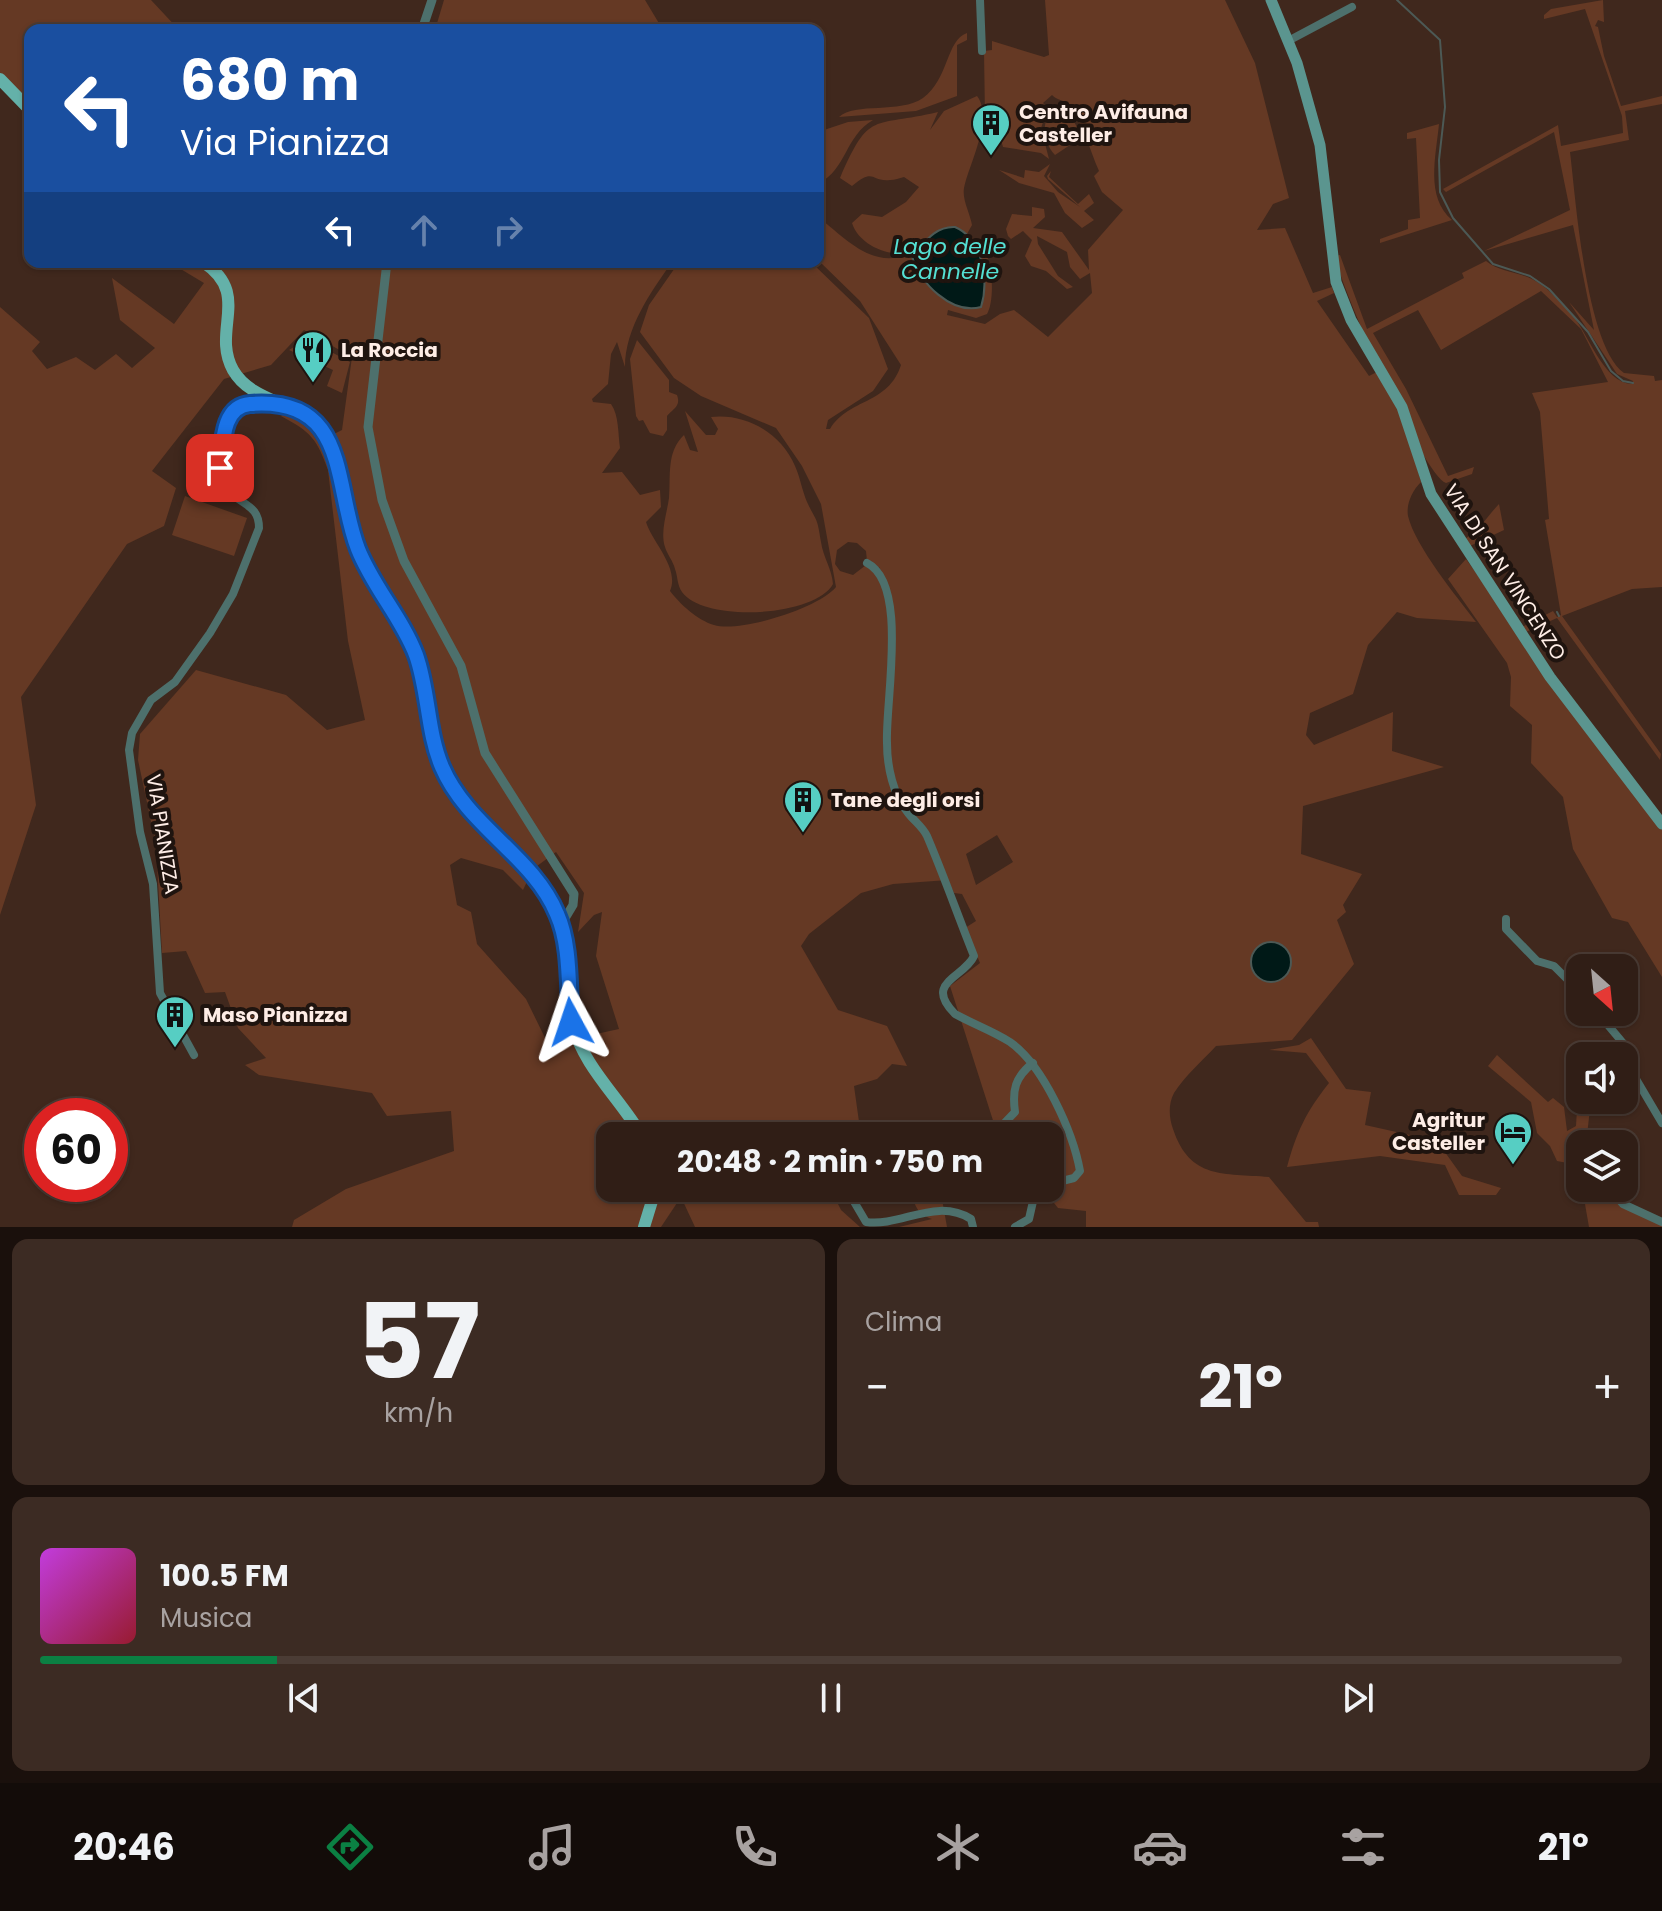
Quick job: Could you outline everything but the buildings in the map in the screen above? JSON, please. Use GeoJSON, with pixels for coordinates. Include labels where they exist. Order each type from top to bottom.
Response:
{"type":"FeatureCollection","features":[{"type":"Feature","properties":{"kind":"main road","name":"VIA DI SAN VINCENZO"},"geometry":{"type":"LineString","coordinates":[[1271,0],[1288,41],[1320,145],[1336,282],[1351,320],[1402,407],[1431,494],[1550,677],[1662,824]]}},
{"type":"Feature","properties":{"kind":"main road"},"geometry":{"type":"LineString","coordinates":[[0,79],[24,104]]}},
{"type":"Feature","properties":{"kind":"main road"},"geometry":{"type":"LineString","coordinates":[[213,268],[219,272],[230,297],[225,337],[227,356],[234,373],[251,390],[316,422],[333,446],[358,549],[416,657],[434,739],[449,783],[465,806],[541,886],[561,925],[571,1022],[582,1051],[632,1122]]}},
{"type":"Feature","properties":{"kind":"main road"},"geometry":{"type":"LineString","coordinates":[[644,1227],[652,1202]]}},
{"type":"Feature","properties":{"kind":"street"},"geometry":{"type":"LineString","coordinates":[[424,24],[432,0]]}},
{"type":"Feature","properties":{"kind":"street"},"geometry":{"type":"LineString","coordinates":[[980,0],[982,51]]}},
{"type":"Feature","properties":{"kind":"street"},"geometry":{"type":"LineString","coordinates":[[1288,41],[1352,7]]}},
{"type":"Feature","properties":{"kind":"street"},"geometry":{"type":"LineString","coordinates":[[386,268],[368,427],[382,500],[404,561],[461,666],[485,753],[574,894],[573,905],[561,925]]}},
{"type":"Feature","properties":{"kind":"street","name":"VIA PIANIZZA"},"geometry":{"type":"LineString","coordinates":[[194,1055],[160,993],[153,884],[140,832],[129,750],[132,733],[151,700],[175,682],[233,594],[259,528],[259,516],[253,507],[230,492],[220,468],[232,410],[254,403],[288,406]]}},
{"type":"Feature","properties":{"kind":"street"},"geometry":{"type":"LineString","coordinates":[[867,563],[879,569],[887,586],[892,633],[887,743],[891,774],[905,810],[922,827],[974,956],[970,965],[947,979],[943,991],[948,1007],[1013,1044],[1033,1063],[1062,1122]]}},
{"type":"Feature","properties":{"kind":"street"},"geometry":{"type":"LineString","coordinates":[[1506,919],[1506,929],[1537,961],[1554,966],[1566,978]]}},
{"type":"Feature","properties":{"kind":"street"},"geometry":{"type":"LineString","coordinates":[[1609,1026],[1623,1043],[1636,1079],[1662,1123]]}},
{"type":"Feature","properties":{"kind":"street"},"geometry":{"type":"LineString","coordinates":[[1005,1122],[1015,1112],[1014,1084],[1033,1063]]}},
{"type":"Feature","properties":{"kind":"street"},"geometry":{"type":"LineString","coordinates":[[1064,1127],[1077,1154],[1080,1171],[1074,1178],[1064,1180]]}},
{"type":"Feature","properties":{"kind":"street"},"geometry":{"type":"LineString","coordinates":[[854,1202],[866,1222],[875,1226],[890,1226],[925,1212],[962,1214],[971,1219],[973,1227]]}},
{"type":"Feature","properties":{"kind":"street"},"geometry":{"type":"LineString","coordinates":[[1015,1227],[1029,1219],[1033,1202]]}},
{"type":"Feature","properties":{"kind":"street"},"geometry":{"type":"LineString","coordinates":[[1621,1202],[1662,1222]]}},
{"type":"Feature","properties":{"kind":"shaded area"},"geometry":{"type":"Polygon","coordinates":[[[0,0],[151,0],[173,24],[24,24],[24,112],[0,86],[0,0]]]}},
{"type":"Feature","properties":{"kind":"shaded area"},"geometry":{"type":"Polygon","coordinates":[[[444,0],[645,0],[659,24],[437,24],[444,0]]]}},
{"type":"Feature","properties":{"kind":"shaded area"},"geometry":{"type":"Polygon","coordinates":[[[1045,0],[1225,0],[1255,63],[1289,198],[1273,204],[1257,230],[1285,228],[1313,293],[1332,287],[1334,293],[1317,301],[1369,376],[1377,372],[1390,390],[1407,432],[1421,482],[1412,494],[1408,507],[1412,528],[1438,571],[1476,622],[1417,618],[1397,612],[1368,645],[1353,694],[1310,713],[1306,735],[1314,745],[1393,712],[1392,751],[1444,767],[1303,806],[1301,854],[1362,874],[1343,905],[1346,912],[1337,920],[1354,964],[1292,1040],[1216,1046],[1183,1081],[1171,1102],[1170,1116],[1180,1146],[1199,1166],[1223,1174],[1269,1177],[1306,1222],[1318,1222],[1319,1227],[1086,1227],[1086,1211],[1058,1208],[1053,1202],[1064,1202],[1064,1122],[994,1122],[950,986],[980,963],[965,928],[976,921],[962,894],[954,893],[948,880],[893,884],[861,893],[809,934],[801,946],[838,1010],[887,1026],[907,1066],[892,1064],[877,1079],[854,1086],[859,1122],[596,1122],[596,1202],[678,1202],[661,1227],[292,1227],[294,1220],[346,1189],[454,1151],[451,1111],[387,1116],[372,1093],[259,1075],[245,1065],[266,1058],[238,1028],[225,992],[205,993],[186,951],[162,953],[156,845],[138,760],[140,734],[196,670],[286,695],[327,730],[365,720],[348,641],[328,470],[312,437],[281,416],[288,410],[326,438],[342,430],[352,357],[304,330],[271,365],[224,379],[152,471],[176,488],[164,526],[127,544],[21,697],[36,805],[0,915],[0,307],[40,342],[32,351],[47,369],[76,357],[95,370],[116,354],[132,368],[155,348],[120,320],[112,278],[174,324],[204,283],[179,268],[668,268],[634,325],[625,367],[617,342],[611,354],[608,384],[592,399],[593,402],[611,404],[618,425],[620,448],[602,473],[622,472],[640,495],[660,490],[661,507],[646,522],[668,564],[672,582],[670,591],[684,606],[714,625],[726,627],[760,622],[813,603],[836,587],[821,504],[802,466],[776,428],[701,396],[674,378],[640,332],[649,305],[675,268],[817,268],[869,318],[888,369],[873,391],[828,420],[826,429],[830,429],[847,412],[887,388],[901,365],[860,301],[824,266],[824,222],[867,253],[891,258],[903,256],[905,253],[873,247],[860,237],[852,223],[862,214],[882,217],[906,202],[919,187],[904,177],[884,180],[869,176],[852,186],[840,178],[859,141],[876,125],[938,112],[930,130],[944,111],[977,96],[982,105],[982,128],[964,188],[972,225],[967,234],[950,230],[972,238],[986,252],[992,286],[990,307],[987,314],[976,318],[948,310],[947,315],[985,324],[1000,314],[1014,310],[1048,337],[1092,293],[1090,273],[1080,279],[1070,267],[1067,252],[1037,236],[1038,244],[1058,276],[1073,287],[1067,289],[1046,271],[1031,266],[1025,256],[1032,240],[1023,231],[1011,239],[1008,236],[1006,229],[1012,214],[1032,216],[1032,207],[1044,209],[1045,217],[1033,228],[1062,232],[1089,270],[1088,250],[1123,210],[1102,192],[1094,176],[1099,171],[1074,112],[1052,95],[1043,103],[1048,108],[1041,128],[1049,159],[1041,153],[1003,147],[1001,140],[1005,126],[990,123],[985,117],[984,51],[992,50],[992,41],[1044,57],[1049,55],[1045,0]],[[848,542],[837,550],[835,564],[840,571],[853,575],[866,565],[877,570],[880,568],[867,561],[866,551],[857,543],[848,542]],[[997,835],[966,854],[976,885],[1013,862],[997,835]],[[556,852],[533,869],[523,890],[503,870],[461,858],[450,865],[457,905],[471,912],[477,944],[526,999],[549,1046],[561,1038],[555,1018],[581,1014],[587,1036],[619,1029],[596,956],[602,912],[594,915],[578,932],[584,893],[556,852]]]}},
{"type":"Feature","properties":{"kind":"shaded area"},"geometry":{"type":"Polygon","coordinates":[[[1603,0],[1604,22],[1598,20],[1595,26],[1598,27],[1621,106],[1662,96],[1662,104],[1625,111],[1629,140],[1570,152],[1585,270],[1600,334],[1611,358],[1624,373],[1654,376],[1655,381],[1662,380],[1662,587],[1632,589],[1562,616],[1661,754],[1660,760],[1557,618],[1526,632],[1522,627],[1553,611],[1557,617],[1561,615],[1545,520],[1549,519],[1540,412],[1532,393],[1608,382],[1581,329],[1541,291],[1441,350],[1418,310],[1373,333],[1406,389],[1448,476],[1474,467],[1472,474],[1446,483],[1435,472],[1402,416],[1366,339],[1335,256],[1340,255],[1367,329],[1464,278],[1462,273],[1486,261],[1532,279],[1570,312],[1577,321],[1604,366],[1622,381],[1632,384],[1633,381],[1617,374],[1569,302],[1594,330],[1573,225],[1484,251],[1570,210],[1554,132],[1446,192],[1443,189],[1558,125],[1561,146],[1623,133],[1622,116],[1585,9],[1544,19],[1551,9],[1603,0]]]}},
{"type":"Feature","properties":{"kind":"shaded area"},"geometry":{"type":"Polygon","coordinates":[[[967,33],[967,40],[957,45],[957,96],[916,111],[839,117],[856,110],[902,106],[923,98],[938,81],[955,43],[967,33]]]}},
{"type":"Feature","properties":{"kind":"shaded area"},"geometry":{"type":"Polygon","coordinates":[[[1060,103],[1067,108],[1082,137],[1055,155],[1047,142],[1045,128],[1049,114],[1060,103]]]}},
{"type":"Feature","properties":{"kind":"shaded area"},"geometry":{"type":"Polygon","coordinates":[[[873,120],[857,135],[835,170],[824,180],[824,130],[848,122],[873,120]]]}},
{"type":"Feature","properties":{"kind":"shaded area"},"geometry":{"type":"Polygon","coordinates":[[[1439,124],[1435,188],[1438,200],[1452,220],[1380,243],[1380,239],[1408,229],[1408,220],[1420,218],[1416,138],[1407,139],[1407,133],[1439,124]]]}},
{"type":"Feature","properties":{"kind":"shaded area"},"geometry":{"type":"Polygon","coordinates":[[[1050,164],[1044,176],[1058,192],[1080,207],[1048,179],[1051,171],[1049,177],[1078,204],[1089,194],[1094,203],[1084,211],[1094,220],[1082,228],[1065,213],[1054,193],[1019,183],[999,170],[1024,178],[1025,170],[1039,172],[1050,164]]]}},
{"type":"Feature","properties":{"kind":"shaded area"},"geometry":{"type":"Polygon","coordinates":[[[307,339],[350,362],[342,393],[327,386],[333,370],[289,350],[307,339]]]}},
{"type":"Feature","properties":{"kind":"shaded area"},"geometry":{"type":"Polygon","coordinates":[[[637,340],[669,380],[669,392],[677,395],[677,404],[667,416],[667,430],[663,436],[650,433],[643,420],[639,421],[636,416],[630,359],[637,340]]]}},
{"type":"Feature","properties":{"kind":"shaded area"},"geometry":{"type":"Polygon","coordinates":[[[685,411],[706,435],[715,435],[718,429],[711,417],[737,418],[749,422],[771,435],[789,454],[817,523],[832,579],[833,584],[822,595],[805,604],[783,609],[735,612],[694,602],[682,592],[663,535],[674,449],[684,435],[690,450],[698,452],[685,411]]]}},
{"type":"Feature","properties":{"kind":"shaded area"},"geometry":{"type":"Polygon","coordinates":[[[185,496],[247,518],[234,556],[172,535],[185,496]]]}},
{"type":"Feature","properties":{"kind":"shaded area"},"geometry":{"type":"Polygon","coordinates":[[[1499,504],[1504,530],[1470,546],[1465,539],[1499,504]]]}},
{"type":"Feature","properties":{"kind":"shaded area"},"geometry":{"type":"Polygon","coordinates":[[[1466,559],[1662,830],[1662,977],[1628,922],[1612,918],[1573,849],[1563,797],[1531,763],[1532,725],[1510,706],[1511,677],[1507,663],[1448,579],[1466,559]]]}},
{"type":"Feature","properties":{"kind":"shaded area"},"geometry":{"type":"Polygon","coordinates":[[[1311,1038],[1346,1089],[1371,1092],[1365,1125],[1437,1141],[1462,1176],[1501,1188],[1496,1195],[1459,1195],[1445,1165],[1380,1156],[1287,1167],[1303,1122],[1329,1083],[1306,1053],[1269,1050],[1299,1045],[1311,1038]]]}},
{"type":"Feature","properties":{"kind":"shaded area"},"geometry":{"type":"Polygon","coordinates":[[[1497,1055],[1548,1102],[1553,1098],[1564,1107],[1566,1163],[1557,1161],[1550,1146],[1537,1133],[1531,1102],[1488,1066],[1497,1055]]]}},
{"type":"Feature","properties":{"kind":"shaded area"},"geometry":{"type":"Polygon","coordinates":[[[1577,1114],[1589,1114],[1588,1130],[1569,1130],[1576,1126],[1577,1114]]]}},
{"type":"Feature","properties":{"kind":"shaded area"},"geometry":{"type":"Polygon","coordinates":[[[683,1202],[837,1202],[841,1210],[860,1227],[695,1227],[683,1202]]]}},
{"type":"Feature","properties":{"kind":"shaded area"},"geometry":{"type":"Polygon","coordinates":[[[943,1202],[947,1227],[899,1227],[932,1219],[919,1211],[914,1203],[943,1202]]]}},
{"type":"Feature","properties":{"kind":"shaded area"},"geometry":{"type":"Polygon","coordinates":[[[1624,1202],[1662,1224],[1662,1227],[1589,1227],[1585,1204],[1624,1202]]]}},
{"type":"Feature","properties":{"kind":"water","name":"Lago delle Cannelle"},"geometry":{"type":"Polygon","coordinates":[[[955,227],[972,241],[982,262],[984,285],[981,307],[959,306],[938,295],[922,276],[912,256],[936,232],[955,227]]]}},
{"type":"Feature","properties":{"kind":"water"},"geometry":{"type":"Polygon","coordinates":[[[1271,942],[1285,948],[1291,962],[1285,976],[1271,982],[1257,976],[1251,962],[1257,948],[1271,942]]]}},
{"type":"Feature","properties":{"kind":"waterway"},"geometry":{"type":"LineString","coordinates":[[1397,0],[1440,40],[1445,107],[1439,160],[1440,192],[1453,218],[1493,264],[1530,276],[1549,289],[1588,332],[1611,371],[1623,381],[1633,383]]}},
{"type":"Feature","properties":{"kind":"waterway"},"geometry":{"type":"LineString","coordinates":[[1557,612],[1559,616]]}},
{"type":"Feature","properties":{"kind":"place","name":"Centro Avifauna Casteller"},"geometry":{"type":"Point","coordinates":[991,157]}},
{"type":"Feature","properties":{"kind":"place","name":"La Roccia"},"geometry":{"type":"Point","coordinates":[313,384]}},
{"type":"Feature","properties":{"kind":"place","name":"Tane degli orsi"},"geometry":{"type":"Point","coordinates":[803,834]}},
{"type":"Feature","properties":{"kind":"place","name":"Maso Pianizza"},"geometry":{"type":"Point","coordinates":[175,1049]}},
{"type":"Feature","properties":{"kind":"place","name":"Agritur Casteller"},"geometry":{"type":"Point","coordinates":[1513,1166]}},
{"type":"Feature","properties":{"kind":"route"},"geometry":{"type":"LineString","coordinates":[[220,468],[224,436],[232,410],[243,404],[288,406],[316,422],[325,433],[333,446],[358,549],[416,657],[440,763],[449,783],[465,806],[541,886],[557,913],[561,925],[571,1022]]}}]}
